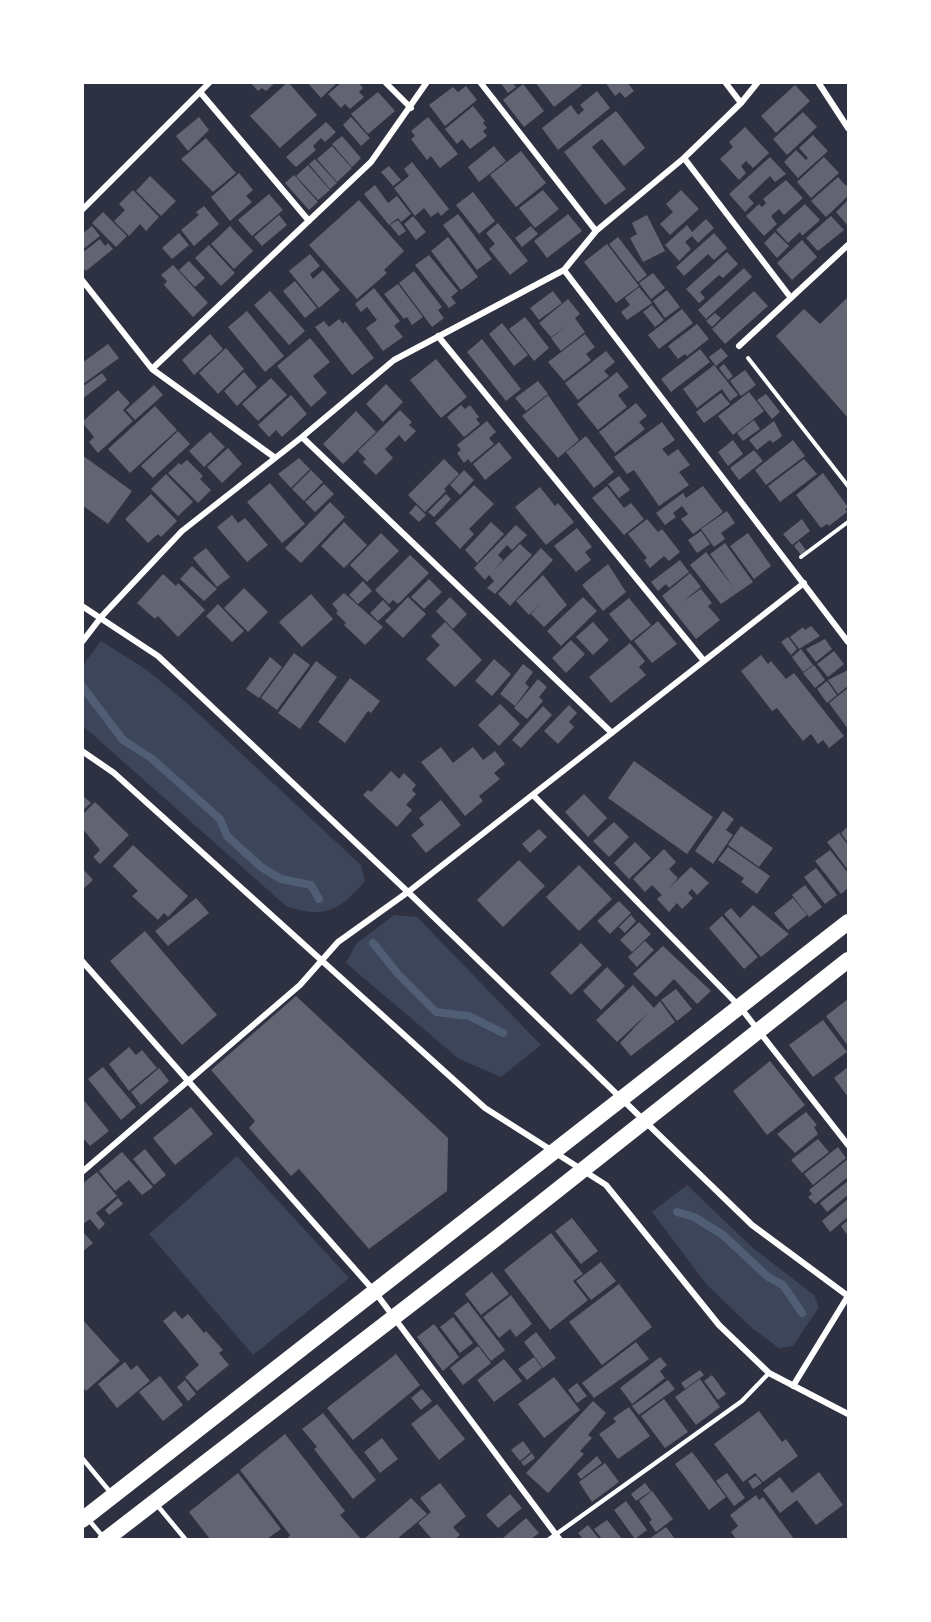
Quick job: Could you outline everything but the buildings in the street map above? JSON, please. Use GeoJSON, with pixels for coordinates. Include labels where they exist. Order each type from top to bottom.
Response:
{"type":"FeatureCollection","features":[{"type":"Feature","properties":{"kind":"highway"},"geometry":{"type":"LineString","coordinates":[[84,1519],[849,922]]}},
{"type":"Feature","properties":{"kind":"highway"},"geometry":{"type":"LineString","coordinates":[[105,1539],[849,960]]}},
{"type":"Feature","properties":{"kind":"street"},"geometry":{"type":"LineString","coordinates":[[82,210],[210,82]]}},
{"type":"Feature","properties":{"kind":"street"},"geometry":{"type":"LineString","coordinates":[[385,82],[411,108]]}},
{"type":"Feature","properties":{"kind":"street"},"geometry":{"type":"LineString","coordinates":[[152,369],[370,162],[411,108],[427,82]]}},
{"type":"Feature","properties":{"kind":"street"},"geometry":{"type":"LineString","coordinates":[[480,82],[596,231]]}},
{"type":"Feature","properties":{"kind":"street"},"geometry":{"type":"LineString","coordinates":[[725,82],[741,103]]}},
{"type":"Feature","properties":{"kind":"street"},"geometry":{"type":"LineString","coordinates":[[82,642],[102,616],[182,531],[302,437],[394,360],[564,270],[596,231],[684,158],[741,103],[758,82]]}},
{"type":"Feature","properties":{"kind":"street"},"geometry":{"type":"LineString","coordinates":[[818,82],[849,128]]}},
{"type":"Feature","properties":{"kind":"street"},"geometry":{"type":"LineString","coordinates":[[200,92],[309,221]]}},
{"type":"Feature","properties":{"kind":"street"},"geometry":{"type":"LineString","coordinates":[[684,158],[790,298]]}},
{"type":"Feature","properties":{"kind":"street"},"geometry":{"type":"LineString","coordinates":[[739,346],[849,245]]}},
{"type":"Feature","properties":{"kind":"street"},"geometry":{"type":"LineString","coordinates":[[564,270],[849,642]]}},
{"type":"Feature","properties":{"kind":"street"},"geometry":{"type":"LineString","coordinates":[[82,280],[152,369],[274,458]]}},
{"type":"Feature","properties":{"kind":"street"},"geometry":{"type":"LineString","coordinates":[[438,336],[704,661]]}},
{"type":"Feature","properties":{"kind":"street"},"geometry":{"type":"LineString","coordinates":[[302,437],[612,733]]}},
{"type":"Feature","properties":{"kind":"street"},"geometry":{"type":"LineString","coordinates":[[82,1172],[300,985],[338,942],[533,795],[804,583]]}},
{"type":"Feature","properties":{"kind":"street"},"geometry":{"type":"LineString","coordinates":[[82,606],[102,616],[158,656],[408,891],[752,1225],[848,1296],[793,1386]]}},
{"type":"Feature","properties":{"kind":"street"},"geometry":{"type":"LineString","coordinates":[[82,751],[114,773],[485,1108],[606,1185],[719,1325],[769,1373],[849,1414]]}},
{"type":"Feature","properties":{"kind":"street"},"geometry":{"type":"LineString","coordinates":[[533,795],[740,1008],[849,1145]]}},
{"type":"Feature","properties":{"kind":"street"},"geometry":{"type":"LineString","coordinates":[[82,962],[375,1292],[560,1539]]}},
{"type":"Feature","properties":{"kind":"lane"},"geometry":{"type":"LineString","coordinates":[[548,1539],[742,1401],[769,1373]]}},
{"type":"Feature","properties":{"kind":"lane"},"geometry":{"type":"LineString","coordinates":[[82,1458],[113,1496]]}},
{"type":"Feature","properties":{"kind":"lane"},"geometry":{"type":"LineString","coordinates":[[154,1502],[186,1539]]}},
{"type":"Feature","properties":{"kind":"lane"},"geometry":{"type":"LineString","coordinates":[[84,1519],[105,1539]]}},
{"type":"Feature","properties":{"kind":"path"},"geometry":{"type":"LineString","coordinates":[[739,346],[849,486]]}},
{"type":"Feature","properties":{"kind":"path"},"geometry":{"type":"LineString","coordinates":[[791,565],[849,522]]}},
{"type":"Feature","properties":{"kind":"shaded area"},"geometry":{"type":"Polygon","coordinates":[[[101,641],[147,670],[188,704],[361,865],[365,881],[356,891],[339,906],[321,912],[286,906],[83,726],[83,665],[101,641]]]}},
{"type":"Feature","properties":{"kind":"shaded area"},"geometry":{"type":"Polygon","coordinates":[[[394,915],[417,917],[541,1045],[501,1077],[459,1059],[346,963],[356,944],[394,915]]]}},
{"type":"Feature","properties":{"kind":"shaded area"},"geometry":{"type":"Polygon","coordinates":[[[237,1156],[349,1278],[253,1355],[149,1234],[237,1156]]]}},
{"type":"Feature","properties":{"kind":"shaded area"},"geometry":{"type":"Polygon","coordinates":[[[687,1185],[753,1248],[814,1295],[819,1307],[793,1346],[779,1348],[753,1329],[707,1285],[652,1212],[687,1185]]]}},
{"type":"Feature","properties":{"kind":"waterway"},"geometry":{"type":"LineString","coordinates":[[82,686],[123,740],[151,758],[220,819],[227,836],[261,867],[281,879],[311,885],[319,899]]}},
{"type":"Feature","properties":{"kind":"waterway"},"geometry":{"type":"LineString","coordinates":[[373,943],[398,974],[436,1012],[469,1016],[503,1033]]}},
{"type":"Feature","properties":{"kind":"waterway"},"geometry":{"type":"LineString","coordinates":[[677,1212],[694,1217],[723,1235],[768,1277],[783,1285],[802,1313]]}}]}
